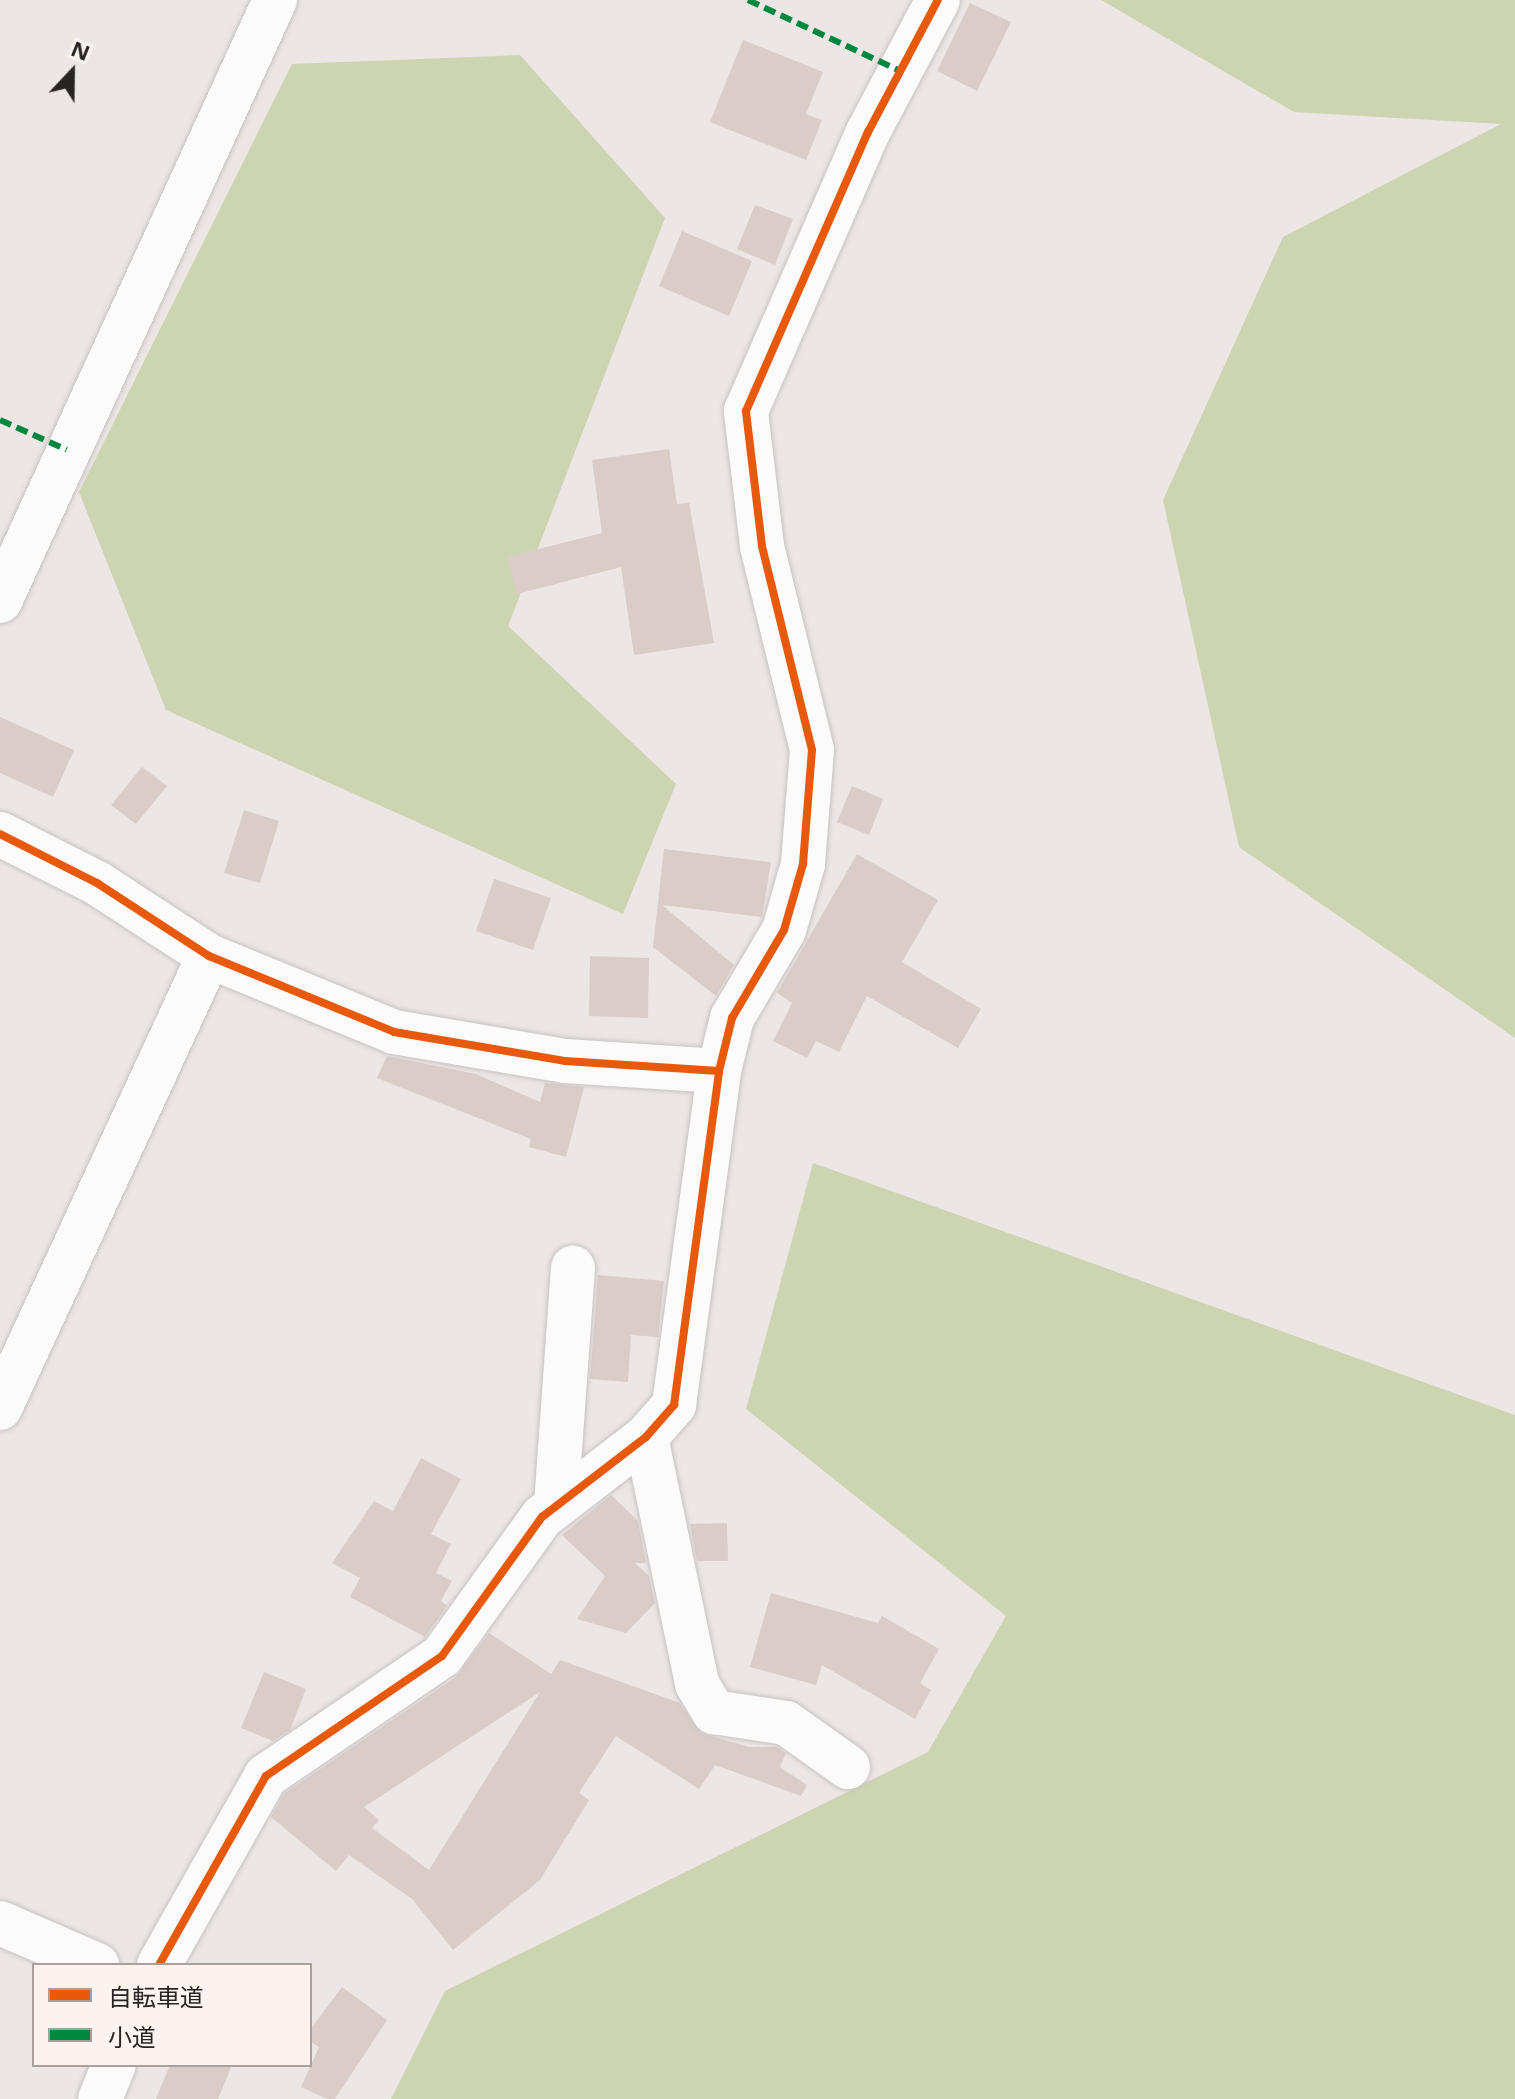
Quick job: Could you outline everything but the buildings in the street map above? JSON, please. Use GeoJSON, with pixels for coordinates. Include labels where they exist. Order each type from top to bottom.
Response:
{"type":"FeatureCollection","features":[{"type":"Feature","properties":{"kind":"street"},"geometry":{"type":"LineString","coordinates":[[0,601],[275,0]]}},
{"type":"Feature","properties":{"kind":"street"},"geometry":{"type":"LineString","coordinates":[[160,1963],[266,1776],[442,1656],[556,1505],[646,1437],[674,1405],[719,1071],[732,1018],[784,930],[803,864],[812,750],[762,546],[746,411],[868,132],[938,0]]}},
{"type":"Feature","properties":{"kind":"street"},"geometry":{"type":"LineString","coordinates":[[0,834],[97,883],[209,956],[394,1032],[565,1061],[719,1071]]}},
{"type":"Feature","properties":{"kind":"street"},"geometry":{"type":"LineString","coordinates":[[0,1408],[209,956]]}},
{"type":"Feature","properties":{"kind":"street"},"geometry":{"type":"LineString","coordinates":[[556,1505],[573,1268]]}},
{"type":"Feature","properties":{"kind":"street"},"geometry":{"type":"LineString","coordinates":[[646,1437],[697,1684],[714,1712],[786,1723],[848,1767]]}},
{"type":"Feature","properties":{"kind":"street"},"geometry":{"type":"LineString","coordinates":[[0,1923],[92,1963]]}},
{"type":"Feature","properties":{"kind":"street"},"geometry":{"type":"LineString","coordinates":[[100,2099],[113,2067]]}},
{"type":"Feature","properties":{"kind":"green space"},"geometry":{"type":"Polygon","coordinates":[[[1101,0],[1515,0],[1515,1038],[1239,847],[1163,500],[1283,237],[1501,124],[1294,112],[1101,0]]]}},
{"type":"Feature","properties":{"kind":"green space"},"geometry":{"type":"Polygon","coordinates":[[[520,55],[665,218],[508,626],[676,784],[623,914],[166,710],[79,492],[292,64],[520,55]]]}},
{"type":"Feature","properties":{"kind":"green space"},"geometry":{"type":"Polygon","coordinates":[[[813,1163],[1515,1415],[1515,2099],[391,2099],[445,1991],[928,1752],[1006,1616],[746,1409],[813,1163]]]}},
{"type":"Feature","properties":{"kind":"marked path"},"geometry":{"type":"LineString","coordinates":[[748,0],[900,71]]}},
{"type":"Feature","properties":{"kind":"marked path"},"geometry":{"type":"LineString","coordinates":[[0,420],[67,450]]}},
{"type":"Feature","properties":{"kind":"cycle path"},"geometry":{"type":"LineString","coordinates":[[160,1963],[266,1776],[442,1656],[542,1517],[646,1437],[674,1405],[719,1071],[732,1018],[784,930],[803,864],[812,750],[762,546],[746,411],[868,132],[938,0]]}},
{"type":"Feature","properties":{"kind":"cycle path"},"geometry":{"type":"LineString","coordinates":[[0,834],[97,883],[209,956],[394,1032],[565,1061],[719,1071]]}}]}
